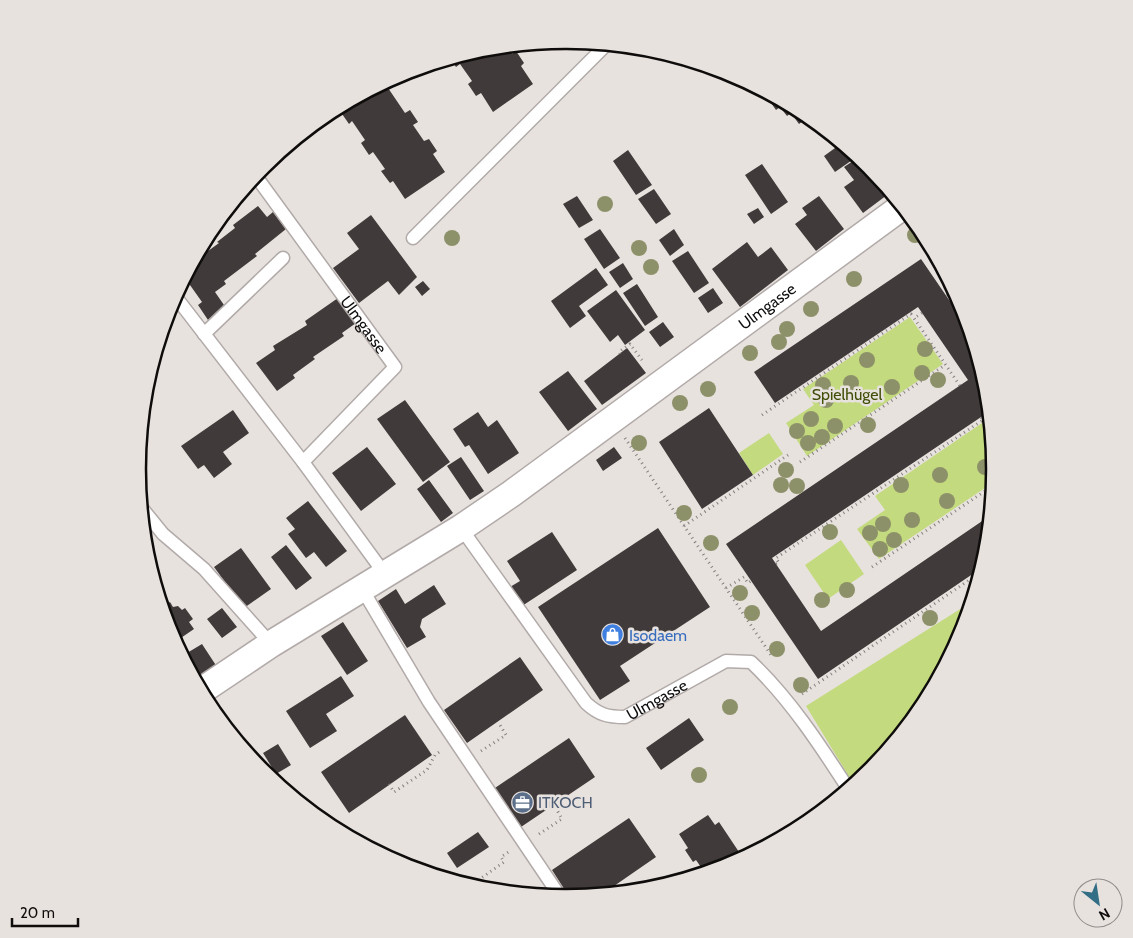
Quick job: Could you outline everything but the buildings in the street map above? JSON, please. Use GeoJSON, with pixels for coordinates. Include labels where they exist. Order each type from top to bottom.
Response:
{"type":"FeatureCollection","features":[{"type":"Feature","properties":{"kind":"street","name":"Ulmgasse"},"geometry":{"type":"LineString","coordinates":[[208,687],[361,587],[461,528],[519,488],[897,210]]}},
{"type":"Feature","properties":{"kind":"lane"},"geometry":{"type":"LineString","coordinates":[[413,238],[601,50]]}},
{"type":"Feature","properties":{"kind":"lane","name":"Ulmgasse"},"geometry":{"type":"LineString","coordinates":[[260,182],[396,367],[303,462]]}},
{"type":"Feature","properties":{"kind":"lane"},"geometry":{"type":"LineString","coordinates":[[204,334],[282,258]]}},
{"type":"Feature","properties":{"kind":"lane"},"geometry":{"type":"LineString","coordinates":[[180,303],[303,462],[384,573]]}},
{"type":"Feature","properties":{"kind":"lane"},"geometry":{"type":"LineString","coordinates":[[149,517],[163,534],[204,569],[271,644]]}},
{"type":"Feature","properties":{"kind":"lane","name":"Ulmgasse"},"geometry":{"type":"LineString","coordinates":[[461,528],[586,703],[599,713],[606,717],[625,717],[726,661],[751,662],[767,678],[806,725],[845,784]]}},
{"type":"Feature","properties":{"kind":"lane"},"geometry":{"type":"LineString","coordinates":[[361,587],[429,702],[554,889]]}},
{"type":"Feature","properties":{"kind":"path"},"geometry":{"type":"LineString","coordinates":[[914,318],[922,313]]}},
{"type":"Feature","properties":{"kind":"path"},"geometry":{"type":"LineString","coordinates":[[762,415],[911,314],[960,386]]}},
{"type":"Feature","properties":{"kind":"path"},"geometry":{"type":"LineString","coordinates":[[620,354],[619,352],[630,344],[642,360]]}},
{"type":"Feature","properties":{"kind":"path"},"geometry":{"type":"LineString","coordinates":[[800,462],[946,365]]}},
{"type":"Feature","properties":{"kind":"path"},"geometry":{"type":"LineString","coordinates":[[776,564],[778,563],[776,558],[982,418]]}},
{"type":"Feature","properties":{"kind":"path"},"geometry":{"type":"LineString","coordinates":[[622,429],[684,526],[776,663]]}},
{"type":"Feature","properties":{"kind":"path"},"geometry":{"type":"LineString","coordinates":[[684,526],[728,493],[788,455]]}},
{"type":"Feature","properties":{"kind":"path"},"geometry":{"type":"LineString","coordinates":[[872,567],[986,490]]}},
{"type":"Feature","properties":{"kind":"path"},"geometry":{"type":"LineString","coordinates":[[726,588],[744,577],[748,584],[751,581]]}},
{"type":"Feature","properties":{"kind":"path"},"geometry":{"type":"LineString","coordinates":[[798,696],[972,579]]}},
{"type":"Feature","properties":{"kind":"path"},"geometry":{"type":"LineString","coordinates":[[468,760],[506,735],[500,725]]}},
{"type":"Feature","properties":{"kind":"path"},"geometry":{"type":"LineString","coordinates":[[389,784],[394,792],[427,770],[435,755],[455,741]]}},
{"type":"Feature","properties":{"kind":"path"},"geometry":{"type":"LineString","coordinates":[[479,880],[504,862],[501,857],[562,819],[557,810]]}},
{"type":"Feature","properties":{"kind":"green space","name":"Spielhügel"},"geometry":{"type":"Polygon","coordinates":[[[910,317],[943,364],[807,456],[786,423],[814,405],[803,389],[910,317]]]}},
{"type":"Feature","properties":{"kind":"green space"},"geometry":{"type":"Polygon","coordinates":[[[982,423],[984,427],[986,487],[879,559],[857,529],[885,510],[875,496],[982,423]]]}},
{"type":"Feature","properties":{"kind":"green space"},"geometry":{"type":"Polygon","coordinates":[[[769,433],[783,454],[753,475],[739,453],[769,433]]]}},
{"type":"Feature","properties":{"kind":"green space"},"geometry":{"type":"Polygon","coordinates":[[[841,540],[864,574],[828,599],[805,565],[841,540]]]}},
{"type":"Feature","properties":{"kind":"green space"},"geometry":{"type":"Polygon","coordinates":[[[963,607],[943,655],[916,702],[900,725],[850,779],[806,706],[963,607]]]}},
{"type":"Feature","properties":{"kind":"place","name":"Isodaem"},"geometry":{"type":"Point","coordinates":[613,635]}},
{"type":"Feature","properties":{"kind":"place","name":"ITKOCH"},"geometry":{"type":"Point","coordinates":[522,802]}}]}
